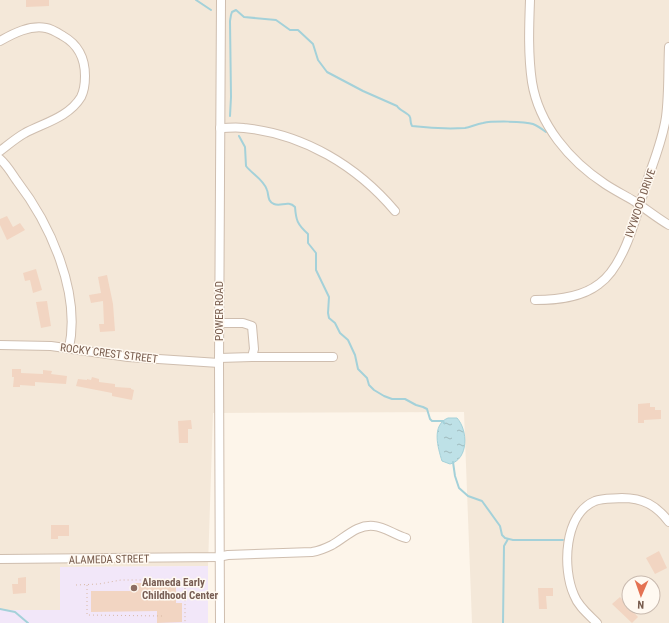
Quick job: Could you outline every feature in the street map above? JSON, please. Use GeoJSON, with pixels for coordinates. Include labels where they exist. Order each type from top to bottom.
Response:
{"type":"FeatureCollection","features":[{"type":"Feature","properties":{"kind":"street","name":"POWER ROAD"},"geometry":{"type":"LineString","coordinates":[[220,623],[218,557],[221,0]]}},
{"type":"Feature","properties":{"kind":"street"},"geometry":{"type":"LineString","coordinates":[[530,0],[530,67],[532,84],[543,116],[556,138],[582,167],[605,184],[669,225]]}},
{"type":"Feature","properties":{"kind":"street"},"geometry":{"type":"LineString","coordinates":[[0,41],[20,31],[32,28],[47,28],[58,32],[71,40],[83,58],[85,84],[81,96],[66,113],[24,134],[0,151]]}},
{"type":"Feature","properties":{"kind":"street","name":"IVYWOOD DRIVE"},"geometry":{"type":"LineString","coordinates":[[535,300],[571,297],[588,291],[599,284],[614,269],[640,206],[659,148],[666,116],[669,47]]}},
{"type":"Feature","properties":{"kind":"street"},"geometry":{"type":"LineString","coordinates":[[220,128],[244,128],[284,136],[320,150],[334,157],[370,185],[395,211]]}},
{"type":"Feature","properties":{"kind":"street"},"geometry":{"type":"LineString","coordinates":[[0,159],[37,209],[54,244],[61,264],[70,304],[72,323],[69,348]]}},
{"type":"Feature","properties":{"kind":"street"},"geometry":{"type":"LineString","coordinates":[[219,323],[243,323],[252,326],[254,349],[252,357]]}},
{"type":"Feature","properties":{"kind":"street","name":"ROCKY CREST STREET"},"geometry":{"type":"LineString","coordinates":[[0,345],[69,348],[128,358],[219,361],[252,357],[333,357]]}},
{"type":"Feature","properties":{"kind":"street"},"geometry":{"type":"LineString","coordinates":[[596,623],[577,602],[569,580],[567,562],[568,548],[572,527],[577,517],[585,507],[596,501],[629,498],[640,500],[654,506],[669,522]]}},
{"type":"Feature","properties":{"kind":"street","name":"ALAMEDA STREET"},"geometry":{"type":"LineString","coordinates":[[0,559],[218,557],[228,555],[316,552],[333,544],[359,527],[368,526],[376,526],[406,538]]}},
{"type":"Feature","properties":{"kind":"path"},"geometry":{"type":"LineString","coordinates":[[76,584],[103,584],[117,580],[185,581],[185,623]]}},
{"type":"Feature","properties":{"kind":"path"},"geometry":{"type":"LineString","coordinates":[[87,585],[87,615],[163,616]]}},
{"type":"Feature","properties":{"kind":"shaded area"},"geometry":{"type":"Polygon","coordinates":[[[0,0],[669,0],[669,623],[472,623],[464,412],[213,413],[208,566],[60,567],[60,610],[0,610],[0,0]]]}},
{"type":"Feature","properties":{"kind":"shaded area","name":"Alameda Early Childhood Center"},"geometry":{"type":"Polygon","coordinates":[[[208,566],[208,623],[0,623],[0,610],[60,610],[60,567],[208,566]]]}},
{"type":"Feature","properties":{"kind":"water"},"geometry":{"type":"Polygon","coordinates":[[[448,418],[457,418],[461,423],[465,437],[465,444],[461,456],[450,464],[442,461],[437,437],[439,426],[448,418]]]}},
{"type":"Feature","properties":{"kind":"building"},"geometry":{"type":"Polygon","coordinates":[[[26,0],[49,0],[49,6],[26,7],[26,0]]]}},
{"type":"Feature","properties":{"kind":"building"},"geometry":{"type":"Polygon","coordinates":[[[7,216],[13,227],[20,223],[25,230],[7,240],[0,225],[0,219],[7,216]]]}},
{"type":"Feature","properties":{"kind":"building"},"geometry":{"type":"Polygon","coordinates":[[[36,269],[42,290],[33,293],[30,280],[25,281],[23,273],[36,269]]]}},
{"type":"Feature","properties":{"kind":"building"},"geometry":{"type":"Polygon","coordinates":[[[107,275],[113,304],[115,331],[100,332],[99,324],[104,324],[103,301],[91,303],[89,295],[101,293],[98,277],[107,275]]]}},
{"type":"Feature","properties":{"kind":"building"},"geometry":{"type":"Polygon","coordinates":[[[47,301],[51,326],[41,328],[36,302],[47,301]]]}},
{"type":"Feature","properties":{"kind":"building"},"geometry":{"type":"Polygon","coordinates":[[[12,369],[21,369],[21,373],[43,374],[43,370],[52,371],[51,374],[67,376],[66,384],[35,382],[35,386],[20,385],[20,387],[13,387],[14,377],[12,377],[12,369]]]}},
{"type":"Feature","properties":{"kind":"building"},"geometry":{"type":"Polygon","coordinates":[[[92,377],[99,379],[99,382],[115,384],[115,387],[131,388],[134,390],[132,400],[112,396],[112,393],[76,386],[78,379],[91,380],[92,377]]]}},
{"type":"Feature","properties":{"kind":"building"},"geometry":{"type":"Polygon","coordinates":[[[650,403],[650,407],[655,407],[655,410],[661,410],[661,419],[644,420],[644,423],[638,423],[638,404],[650,403]]]}},
{"type":"Feature","properties":{"kind":"building"},"geometry":{"type":"Polygon","coordinates":[[[191,420],[192,429],[188,429],[188,443],[179,443],[178,421],[191,420]]]}},
{"type":"Feature","properties":{"kind":"building"},"geometry":{"type":"Polygon","coordinates":[[[51,525],[69,525],[69,536],[58,536],[58,539],[51,539],[51,525]]]}},
{"type":"Feature","properties":{"kind":"building"},"geometry":{"type":"Polygon","coordinates":[[[659,551],[667,568],[655,574],[646,558],[659,551]]]}},
{"type":"Feature","properties":{"kind":"building"},"geometry":{"type":"Polygon","coordinates":[[[26,577],[26,593],[13,594],[12,584],[18,584],[18,578],[26,577]]]}},
{"type":"Feature","properties":{"kind":"building"},"geometry":{"type":"Polygon","coordinates":[[[164,581],[176,581],[176,603],[182,603],[182,622],[157,623],[157,611],[91,612],[91,591],[134,591],[134,583],[164,583],[164,581]]]}},
{"type":"Feature","properties":{"kind":"building"},"geometry":{"type":"Polygon","coordinates":[[[538,588],[553,588],[553,596],[546,596],[547,609],[539,609],[538,588]]]}},
{"type":"Feature","properties":{"kind":"building"},"geometry":{"type":"Polygon","coordinates":[[[620,597],[621,613],[612,604],[620,597]]]}},
{"type":"Feature","properties":{"kind":"building"},"geometry":{"type":"Polygon","coordinates":[[[624,615],[636,615],[638,617],[632,623],[624,615]]]}},
{"type":"Feature","properties":{"kind":"waterway"},"geometry":{"type":"LineString","coordinates":[[196,0],[211,10]]}},
{"type":"Feature","properties":{"kind":"waterway"},"geometry":{"type":"LineString","coordinates":[[230,116],[230,21],[232,12],[236,10],[244,17],[276,20],[290,30],[298,30],[313,44],[318,60],[327,72],[363,91],[397,106],[409,116],[412,126],[465,128],[487,122],[516,122],[533,124],[546,132]]}},
{"type":"Feature","properties":{"kind":"waterway"},"geometry":{"type":"LineString","coordinates":[[239,136],[245,147],[246,166],[261,180],[267,190],[270,201],[277,205],[290,204],[295,207],[298,222],[308,234],[308,243],[316,253],[316,270],[329,297],[329,318],[335,323],[340,333],[348,340],[355,355],[358,369],[367,378],[369,385],[384,396],[392,399],[405,399],[427,409],[432,421],[443,421],[444,423]]}},
{"type":"Feature","properties":{"kind":"waterway"},"geometry":{"type":"LineString","coordinates":[[453,462],[459,488],[468,496],[482,501],[500,526],[502,535],[505,538],[513,540],[563,540]]}},
{"type":"Feature","properties":{"kind":"waterway"},"geometry":{"type":"LineString","coordinates":[[503,623],[504,546],[508,539]]}},
{"type":"Feature","properties":{"kind":"waterway"},"geometry":{"type":"LineString","coordinates":[[0,609],[15,612],[28,623]]}},
{"type":"Feature","properties":{"kind":"place","name":"Alameda Early Childhood Center"},"geometry":{"type":"Point","coordinates":[134,588]}}]}
